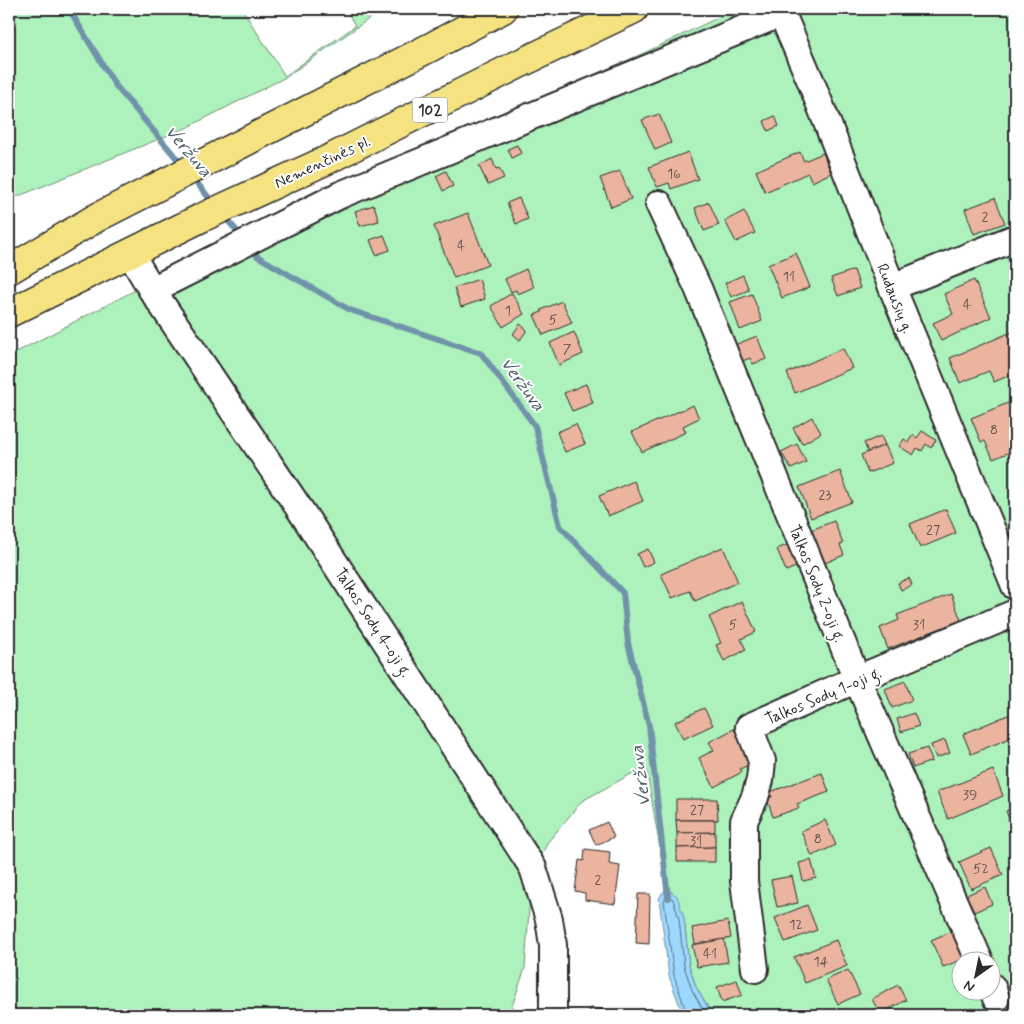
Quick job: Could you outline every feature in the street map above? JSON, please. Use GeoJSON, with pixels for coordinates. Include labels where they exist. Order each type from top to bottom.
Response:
{"type":"FeatureCollection","features":[{"type":"Feature","properties":{"kind":"main road"},"geometry":{"type":"LineString","coordinates":[[9,270],[96,218],[175,176],[380,74],[503,9]]}},
{"type":"Feature","properties":{"kind":"main road","name":"Nemenčinės pl."},"geometry":{"type":"LineString","coordinates":[[9,313],[201,218],[327,160],[634,9]]}},
{"type":"Feature","properties":{"kind":"street"},"geometry":{"type":"LineString","coordinates":[[152,290],[348,191],[781,11]]}},
{"type":"Feature","properties":{"kind":"street","name":"Rudausių g."},"geometry":{"type":"LineString","coordinates":[[781,11],[1015,586]]}},
{"type":"Feature","properties":{"kind":"street","name":"Talkos Sodų 2-oji g."},"geometry":{"type":"LineString","coordinates":[[659,204],[698,288],[857,679],[976,952]]}},
{"type":"Feature","properties":{"kind":"street"},"geometry":{"type":"LineString","coordinates":[[892,287],[1015,238]]}},
{"type":"Feature","properties":{"kind":"street","name":"Talkos Sodų 4-oji g."},"geometry":{"type":"LineString","coordinates":[[130,253],[152,290],[305,517],[533,868],[549,919],[553,945],[553,1015]]}},
{"type":"Feature","properties":{"kind":"street","name":"Talkos Sodų 1-oji g."},"geometry":{"type":"LineString","coordinates":[[755,968],[744,881],[744,821],[755,797],[760,780],[762,761],[755,747],[749,727],[857,679],[1015,613]]}},
{"type":"Feature","properties":{"kind":"green space"},"geometry":{"type":"Polygon","coordinates":[[[9,9],[242,9],[285,76],[355,26],[346,9],[383,9],[286,77],[186,128],[9,200],[9,9]]]}},
{"type":"Feature","properties":{"kind":"green space"},"geometry":{"type":"Polygon","coordinates":[[[736,9],[1015,9],[1015,1015],[714,1015],[711,1013],[696,987],[689,965],[684,918],[672,892],[667,890],[646,766],[582,801],[547,843],[531,881],[525,968],[509,1015],[9,1015],[9,356],[325,191],[644,53],[736,9]]]}},
{"type":"Feature","properties":{"kind":"water"},"geometry":{"type":"Polygon","coordinates":[[[667,890],[677,896],[684,918],[689,965],[696,987],[714,1015],[683,1015],[669,976],[659,899],[662,893],[667,890]]]}},
{"type":"Feature","properties":{"kind":"building"},"geometry":{"type":"Polygon","coordinates":[[[659,114],[671,143],[655,150],[642,120],[659,114]]]}},
{"type":"Feature","properties":{"kind":"building"},"geometry":{"type":"Polygon","coordinates":[[[775,116],[779,126],[768,131],[764,121],[775,116]]]}},
{"type":"Feature","properties":{"kind":"building"},"geometry":{"type":"Polygon","coordinates":[[[1015,144],[1015,161],[1010,146],[1015,144]]]}},
{"type":"Feature","properties":{"kind":"building"},"geometry":{"type":"Polygon","coordinates":[[[517,145],[521,153],[512,158],[508,149],[517,145]]]}},
{"type":"Feature","properties":{"kind":"building"},"geometry":{"type":"Polygon","coordinates":[[[688,152],[698,179],[671,189],[669,183],[657,187],[649,167],[688,152]]]}},
{"type":"Feature","properties":{"kind":"building"},"geometry":{"type":"Polygon","coordinates":[[[800,152],[804,161],[823,153],[831,173],[812,182],[808,173],[765,192],[756,171],[800,152]]]}},
{"type":"Feature","properties":{"kind":"building"},"geometry":{"type":"Polygon","coordinates":[[[492,159],[496,169],[499,168],[504,178],[488,185],[479,166],[492,159]]]}},
{"type":"Feature","properties":{"kind":"building"},"geometry":{"type":"Polygon","coordinates":[[[446,171],[453,186],[443,191],[436,176],[446,171]]]}},
{"type":"Feature","properties":{"kind":"building"},"geometry":{"type":"Polygon","coordinates":[[[620,171],[631,199],[611,207],[600,178],[620,171]]]}},
{"type":"Feature","properties":{"kind":"building"},"geometry":{"type":"Polygon","coordinates":[[[519,198],[528,219],[516,224],[507,203],[519,198]]]}},
{"type":"Feature","properties":{"kind":"building"},"geometry":{"type":"Polygon","coordinates":[[[995,198],[1005,223],[974,234],[965,209],[995,198]]]}},
{"type":"Feature","properties":{"kind":"building"},"geometry":{"type":"Polygon","coordinates":[[[709,202],[719,225],[704,231],[695,208],[709,202]]]}},
{"type":"Feature","properties":{"kind":"building"},"geometry":{"type":"Polygon","coordinates":[[[374,205],[379,221],[360,226],[355,211],[374,205]]]}},
{"type":"Feature","properties":{"kind":"building"},"geometry":{"type":"Polygon","coordinates":[[[744,211],[755,233],[736,242],[725,221],[744,211]]]}},
{"type":"Feature","properties":{"kind":"building"},"geometry":{"type":"Polygon","coordinates":[[[468,213],[488,265],[454,278],[434,226],[468,213]]]}},
{"type":"Feature","properties":{"kind":"building"},"geometry":{"type":"Polygon","coordinates":[[[384,235],[390,250],[376,255],[370,240],[384,235]]]}},
{"type":"Feature","properties":{"kind":"building"},"geometry":{"type":"Polygon","coordinates":[[[796,253],[810,287],[782,298],[768,265],[796,253]]]}},
{"type":"Feature","properties":{"kind":"building"},"geometry":{"type":"Polygon","coordinates":[[[526,269],[534,287],[518,294],[516,290],[511,292],[505,279],[526,269]]]}},
{"type":"Feature","properties":{"kind":"building"},"geometry":{"type":"Polygon","coordinates":[[[854,270],[860,288],[838,296],[831,278],[854,270]]]}},
{"type":"Feature","properties":{"kind":"building"},"geometry":{"type":"Polygon","coordinates":[[[743,275],[749,290],[731,297],[725,283],[743,275]]]}},
{"type":"Feature","properties":{"kind":"building"},"geometry":{"type":"Polygon","coordinates":[[[479,279],[485,299],[461,307],[454,288],[479,279]]]}},
{"type":"Feature","properties":{"kind":"building"},"geometry":{"type":"Polygon","coordinates":[[[974,280],[991,317],[941,341],[933,323],[953,314],[944,294],[974,280]]]}},
{"type":"Feature","properties":{"kind":"building"},"geometry":{"type":"Polygon","coordinates":[[[512,293],[524,314],[503,327],[491,306],[512,293]]]}},
{"type":"Feature","properties":{"kind":"building"},"geometry":{"type":"Polygon","coordinates":[[[752,294],[762,321],[740,330],[730,302],[752,294]]]}},
{"type":"Feature","properties":{"kind":"building"},"geometry":{"type":"Polygon","coordinates":[[[562,301],[572,323],[543,335],[534,315],[562,301]]]}},
{"type":"Feature","properties":{"kind":"building"},"geometry":{"type":"Polygon","coordinates":[[[520,324],[527,330],[520,340],[513,334],[520,324]]]}},
{"type":"Feature","properties":{"kind":"building"},"geometry":{"type":"Polygon","coordinates":[[[1014,331],[1015,373],[994,382],[989,371],[960,383],[950,358],[1014,331]]]}},
{"type":"Feature","properties":{"kind":"building"},"geometry":{"type":"Polygon","coordinates":[[[574,332],[583,354],[559,365],[550,343],[574,332]]]}},
{"type":"Feature","properties":{"kind":"building"},"geometry":{"type":"Polygon","coordinates":[[[757,336],[766,359],[753,364],[750,358],[738,363],[732,346],[757,336]]]}},
{"type":"Feature","properties":{"kind":"building"},"geometry":{"type":"Polygon","coordinates":[[[843,348],[852,368],[795,393],[787,373],[843,348]]]}},
{"type":"Feature","properties":{"kind":"building"},"geometry":{"type":"Polygon","coordinates":[[[586,384],[593,403],[572,411],[564,393],[586,384]]]}},
{"type":"Feature","properties":{"kind":"building"},"geometry":{"type":"Polygon","coordinates":[[[1013,401],[1015,406],[1015,428],[1009,430],[1015,450],[993,459],[985,441],[981,442],[971,418],[1013,401]]]}},
{"type":"Feature","properties":{"kind":"building"},"geometry":{"type":"Polygon","coordinates":[[[693,405],[699,418],[683,426],[686,432],[642,452],[632,432],[693,405]]]}},
{"type":"Feature","properties":{"kind":"building"},"geometry":{"type":"Polygon","coordinates":[[[812,417],[821,433],[802,444],[793,428],[812,417]]]}},
{"type":"Feature","properties":{"kind":"building"},"geometry":{"type":"Polygon","coordinates":[[[576,424],[585,444],[565,452],[557,432],[576,424]]]}},
{"type":"Feature","properties":{"kind":"building"},"geometry":{"type":"Polygon","coordinates":[[[922,431],[936,440],[931,448],[926,444],[922,451],[917,448],[913,455],[899,446],[904,439],[908,442],[913,435],[917,438],[922,431]]]}},
{"type":"Feature","properties":{"kind":"building"},"geometry":{"type":"Polygon","coordinates":[[[881,436],[885,445],[868,452],[864,443],[881,436]]]}},
{"type":"Feature","properties":{"kind":"building"},"geometry":{"type":"Polygon","coordinates":[[[797,444],[806,462],[791,469],[781,452],[797,444]]]}},
{"type":"Feature","properties":{"kind":"building"},"geometry":{"type":"Polygon","coordinates":[[[885,445],[893,463],[868,473],[861,455],[885,445]]]}},
{"type":"Feature","properties":{"kind":"building"},"geometry":{"type":"Polygon","coordinates":[[[840,471],[852,502],[811,518],[799,487],[840,471]]]}},
{"type":"Feature","properties":{"kind":"building"},"geometry":{"type":"Polygon","coordinates":[[[634,481],[643,501],[608,516],[599,496],[634,481]]]}},
{"type":"Feature","properties":{"kind":"building"},"geometry":{"type":"Polygon","coordinates":[[[946,509],[956,533],[920,548],[910,524],[946,509]]]}},
{"type":"Feature","properties":{"kind":"building"},"geometry":{"type":"Polygon","coordinates":[[[834,521],[843,544],[840,545],[844,555],[825,563],[811,530],[834,521]]]}},
{"type":"Feature","properties":{"kind":"building"},"geometry":{"type":"Polygon","coordinates":[[[792,543],[801,565],[786,571],[777,549],[792,543]]]}},
{"type":"Feature","properties":{"kind":"building"},"geometry":{"type":"Polygon","coordinates":[[[723,547],[738,582],[695,601],[690,591],[672,598],[661,574],[723,547]]]}},
{"type":"Feature","properties":{"kind":"building"},"geometry":{"type":"Polygon","coordinates":[[[648,549],[654,562],[643,567],[637,554],[648,549]]]}},
{"type":"Feature","properties":{"kind":"building"},"geometry":{"type":"Polygon","coordinates":[[[909,578],[912,585],[901,590],[898,583],[909,578]]]}},
{"type":"Feature","properties":{"kind":"building"},"geometry":{"type":"Polygon","coordinates":[[[951,594],[961,620],[888,649],[880,628],[899,620],[897,615],[951,594]]]}},
{"type":"Feature","properties":{"kind":"building"},"geometry":{"type":"Polygon","coordinates":[[[742,601],[756,632],[741,639],[746,650],[724,661],[716,645],[721,643],[709,617],[742,601]]]}},
{"type":"Feature","properties":{"kind":"building"},"geometry":{"type":"Polygon","coordinates":[[[905,681],[912,700],[892,708],[885,689],[905,681]]]}},
{"type":"Feature","properties":{"kind":"building"},"geometry":{"type":"Polygon","coordinates":[[[704,708],[713,725],[683,739],[675,722],[704,708]]]}},
{"type":"Feature","properties":{"kind":"building"},"geometry":{"type":"Polygon","coordinates":[[[1015,712],[1015,736],[971,754],[963,734],[1015,712]]]}},
{"type":"Feature","properties":{"kind":"building"},"geometry":{"type":"Polygon","coordinates":[[[914,713],[919,726],[901,732],[897,719],[914,713]]]}},
{"type":"Feature","properties":{"kind":"building"},"geometry":{"type":"Polygon","coordinates":[[[734,729],[752,763],[740,769],[742,772],[714,787],[699,758],[714,750],[709,742],[734,729]]]}},
{"type":"Feature","properties":{"kind":"building"},"geometry":{"type":"Polygon","coordinates":[[[945,740],[950,753],[936,758],[931,745],[945,740]]]}},
{"type":"Feature","properties":{"kind":"building"},"geometry":{"type":"Polygon","coordinates":[[[927,748],[932,761],[913,768],[908,754],[927,748]]]}},
{"type":"Feature","properties":{"kind":"building"},"geometry":{"type":"Polygon","coordinates":[[[993,770],[1003,796],[948,819],[937,792],[993,770]]]}},
{"type":"Feature","properties":{"kind":"building"},"geometry":{"type":"Polygon","coordinates":[[[822,773],[829,792],[797,804],[799,808],[773,817],[767,799],[772,797],[770,792],[822,773]]]}},
{"type":"Feature","properties":{"kind":"building"},"geometry":{"type":"Polygon","coordinates":[[[676,799],[717,799],[718,820],[676,820],[676,799]]]}},
{"type":"Feature","properties":{"kind":"building"},"geometry":{"type":"Polygon","coordinates":[[[1015,807],[1015,835],[1006,811],[1015,807]]]}},
{"type":"Feature","properties":{"kind":"building"},"geometry":{"type":"Polygon","coordinates":[[[676,820],[715,820],[715,832],[677,833],[676,820]]]}},
{"type":"Feature","properties":{"kind":"building"},"geometry":{"type":"Polygon","coordinates":[[[825,820],[836,845],[812,856],[801,831],[825,820]]]}},
{"type":"Feature","properties":{"kind":"building"},"geometry":{"type":"Polygon","coordinates":[[[607,822],[614,837],[596,845],[589,830],[607,822]]]}},
{"type":"Feature","properties":{"kind":"building"},"geometry":{"type":"Polygon","coordinates":[[[715,832],[715,847],[677,848],[677,833],[715,832]]]}},
{"type":"Feature","properties":{"kind":"building"},"geometry":{"type":"Polygon","coordinates":[[[715,847],[715,862],[677,862],[677,848],[715,847]]]}},
{"type":"Feature","properties":{"kind":"building"},"geometry":{"type":"Polygon","coordinates":[[[991,848],[1003,875],[971,889],[959,862],[991,848]]]}},
{"type":"Feature","properties":{"kind":"building"},"geometry":{"type":"Polygon","coordinates":[[[585,849],[610,852],[609,864],[620,866],[615,904],[585,900],[585,893],[575,891],[579,860],[584,861],[585,849]]]}},
{"type":"Feature","properties":{"kind":"building"},"geometry":{"type":"Polygon","coordinates":[[[811,860],[816,878],[803,881],[799,863],[811,860]]]}},
{"type":"Feature","properties":{"kind":"building"},"geometry":{"type":"Polygon","coordinates":[[[792,876],[798,903],[777,907],[771,880],[792,876]]]}},
{"type":"Feature","properties":{"kind":"building"},"geometry":{"type":"Polygon","coordinates":[[[985,887],[992,904],[972,913],[964,896],[985,887]]]}},
{"type":"Feature","properties":{"kind":"building"},"geometry":{"type":"Polygon","coordinates":[[[638,894],[650,894],[649,944],[636,943],[638,894]]]}},
{"type":"Feature","properties":{"kind":"building"},"geometry":{"type":"Polygon","coordinates":[[[807,905],[817,930],[785,942],[775,918],[807,905]]]}},
{"type":"Feature","properties":{"kind":"building"},"geometry":{"type":"Polygon","coordinates":[[[728,921],[731,938],[695,944],[692,928],[728,921]]]}},
{"type":"Feature","properties":{"kind":"building"},"geometry":{"type":"Polygon","coordinates":[[[954,930],[963,952],[952,952],[952,963],[943,967],[931,940],[954,930]]]}},
{"type":"Feature","properties":{"kind":"building"},"geometry":{"type":"Polygon","coordinates":[[[724,939],[728,962],[697,967],[692,945],[724,939]]]}},
{"type":"Feature","properties":{"kind":"building"},"geometry":{"type":"Polygon","coordinates":[[[836,940],[847,966],[805,983],[794,957],[836,940]]]}},
{"type":"Feature","properties":{"kind":"building"},"geometry":{"type":"Polygon","coordinates":[[[848,970],[860,994],[838,1004],[826,980],[848,970]]]}},
{"type":"Feature","properties":{"kind":"building"},"geometry":{"type":"Polygon","coordinates":[[[737,980],[742,995],[722,1002],[717,987],[737,980]]]}},
{"type":"Feature","properties":{"kind":"building"},"geometry":{"type":"Polygon","coordinates":[[[898,985],[906,1000],[880,1014],[872,999],[898,985]]]}},
{"type":"Feature","properties":{"kind":"building"},"geometry":{"type":"Polygon","coordinates":[[[590,1008],[642,1014],[642,1015],[589,1015],[590,1008]]]}},
{"type":"Feature","properties":{"kind":"waterway","name":"Veržuva"},"geometry":{"type":"LineString","coordinates":[[69,9],[115,85],[184,167]]}},
{"type":"Feature","properties":{"kind":"waterway","name":"Veržuva"},"geometry":{"type":"LineString","coordinates":[[192,177],[214,204]]}},
{"type":"Feature","properties":{"kind":"waterway","name":"Veržuva"},"geometry":{"type":"LineString","coordinates":[[223,215],[243,238]]}},
{"type":"Feature","properties":{"kind":"waterway","name":"Veržuva"},"geometry":{"type":"LineString","coordinates":[[249,246],[257,256],[350,310],[481,353],[535,426],[560,526],[623,593],[628,643],[649,726],[668,898]]}}]}
